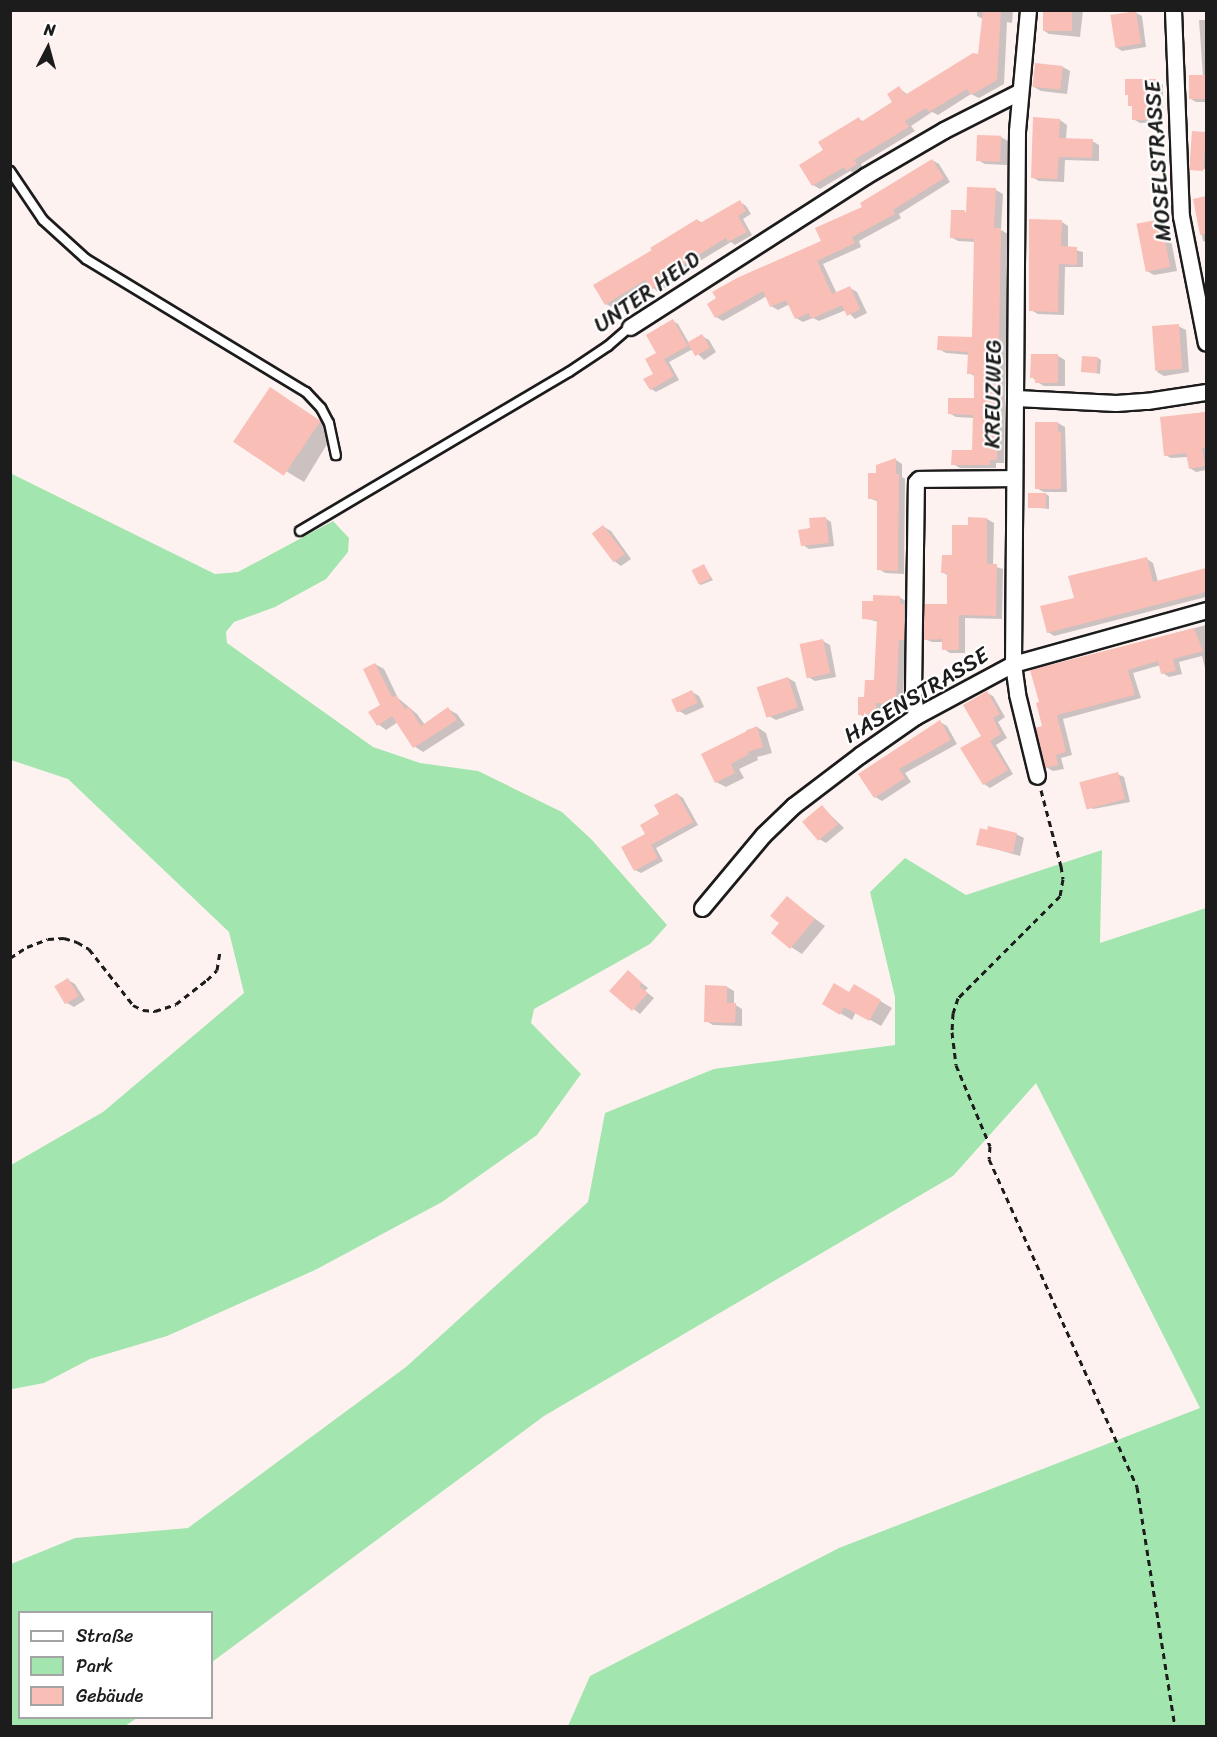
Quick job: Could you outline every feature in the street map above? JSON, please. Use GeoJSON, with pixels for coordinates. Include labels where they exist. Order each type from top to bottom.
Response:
{"type":"FeatureCollection","features":[{"type":"Feature","properties":{"kind":"street","name":"KREUZWEG"},"geometry":{"type":"LineString","coordinates":[[1028,10],[1017,131],[1013,664],[1017,694],[1037,776]]}},
{"type":"Feature","properties":{"kind":"street","name":"MOSELSTRASSE"},"geometry":{"type":"LineString","coordinates":[[1173,10],[1181,216],[1206,343]]}},
{"type":"Feature","properties":{"kind":"street","name":"UNTER HELD"},"geometry":{"type":"LineString","coordinates":[[630,327],[865,176],[944,130],[1019,92]]}},
{"type":"Feature","properties":{"kind":"street"},"geometry":{"type":"LineString","coordinates":[[1016,398],[1116,403],[1206,392]]}},
{"type":"Feature","properties":{"kind":"street"},"geometry":{"type":"LineString","coordinates":[[916,716],[913,692],[916,482],[919,479],[1014,478]]}},
{"type":"Feature","properties":{"kind":"street","name":"HASENSTRASSE"},"geometry":{"type":"LineString","coordinates":[[702,908],[763,835],[793,806],[916,716],[1013,664],[1206,610]]}},
{"type":"Feature","properties":{"kind":"lane"},"geometry":{"type":"LineString","coordinates":[[10,171],[43,219],[86,260],[306,392],[321,408],[329,423],[336,455]]}},
{"type":"Feature","properties":{"kind":"lane","name":"UNTER HELD"},"geometry":{"type":"LineString","coordinates":[[300,531],[569,372],[608,346],[630,327]]}},
{"type":"Feature","properties":{"kind":"path"},"geometry":{"type":"LineString","coordinates":[[1037,776],[1061,866],[1063,879],[1060,896],[958,998],[953,1013],[952,1032],[956,1065],[990,1146],[989,1159],[1137,1487],[1175,1726]]}},
{"type":"Feature","properties":{"kind":"path"},"geometry":{"type":"LineString","coordinates":[[10,958],[27,947],[48,939],[64,938],[77,942],[89,949],[133,1005],[143,1010],[155,1011],[176,1004],[207,980],[217,970],[220,951]]}},
{"type":"Feature","properties":{"kind":"green space"},"geometry":{"type":"Polygon","coordinates":[[[10,473],[215,574],[238,572],[333,521],[349,538],[348,552],[326,579],[275,607],[234,622],[226,632],[227,643],[373,747],[420,763],[478,771],[562,812],[592,840],[667,925],[650,944],[534,1009],[531,1023],[581,1074],[537,1135],[442,1202],[315,1270],[167,1336],[90,1359],[44,1383],[13,1389],[10,1388],[11,1165],[103,1112],[244,993],[229,932],[68,779],[11,760],[10,473]]]}},
{"type":"Feature","properties":{"kind":"green space"},"geometry":{"type":"Polygon","coordinates":[[[1102,850],[1100,943],[1206,908],[1206,1726],[568,1726],[590,1676],[839,1548],[1200,1408],[1036,1083],[953,1176],[544,1416],[213,1661],[213,1611],[18,1611],[18,1719],[136,1719],[125,1726],[11,1726],[11,1564],[75,1538],[188,1528],[406,1367],[588,1202],[605,1113],[714,1069],[895,1045],[895,997],[870,892],[905,858],[966,895],[1102,850]]]}},
{"type":"Feature","properties":{"kind":"building"},"geometry":{"type":"Polygon","coordinates":[[[983,10],[1001,10],[997,80],[971,95],[967,89],[929,112],[926,108],[905,121],[909,127],[854,160],[857,164],[846,171],[844,167],[812,186],[799,165],[823,150],[818,142],[859,117],[861,122],[892,102],[887,94],[899,86],[905,95],[973,53],[978,54],[983,10]]]}},
{"type":"Feature","properties":{"kind":"building"},"geometry":{"type":"Polygon","coordinates":[[[1043,10],[1072,10],[1072,31],[1043,31],[1043,10]]]}},
{"type":"Feature","properties":{"kind":"building"},"geometry":{"type":"Polygon","coordinates":[[[1136,11],[1141,44],[1115,48],[1110,15],[1136,11]]]}},
{"type":"Feature","properties":{"kind":"building"},"geometry":{"type":"Polygon","coordinates":[[[1035,63],[1063,66],[1060,90],[1032,87],[1035,63]]]}},
{"type":"Feature","properties":{"kind":"building"},"geometry":{"type":"Polygon","coordinates":[[[1189,75],[1206,75],[1206,99],[1189,99],[1189,75]]]}},
{"type":"Feature","properties":{"kind":"building"},"geometry":{"type":"Polygon","coordinates":[[[1125,79],[1156,79],[1155,120],[1132,120],[1132,106],[1128,106],[1128,95],[1125,95],[1125,79]]]}},
{"type":"Feature","properties":{"kind":"building"},"geometry":{"type":"Polygon","coordinates":[[[1033,117],[1060,119],[1059,138],[1093,139],[1092,158],[1059,157],[1057,179],[1031,178],[1033,117]]]}},
{"type":"Feature","properties":{"kind":"building"},"geometry":{"type":"Polygon","coordinates":[[[1192,131],[1206,132],[1203,171],[1189,170],[1192,131]]]}},
{"type":"Feature","properties":{"kind":"building"},"geometry":{"type":"Polygon","coordinates":[[[977,135],[1001,136],[1000,162],[976,161],[977,135]]]}},
{"type":"Feature","properties":{"kind":"building"},"geometry":{"type":"Polygon","coordinates":[[[932,159],[944,178],[893,210],[895,214],[852,237],[855,243],[817,261],[832,294],[850,286],[860,309],[847,316],[842,305],[811,319],[809,313],[795,319],[786,300],[770,307],[763,291],[715,318],[707,304],[716,298],[712,292],[737,278],[821,241],[815,228],[862,207],[860,203],[932,159]]]}},
{"type":"Feature","properties":{"kind":"building"},"geometry":{"type":"Polygon","coordinates":[[[967,187],[996,188],[994,228],[1001,228],[997,460],[990,460],[990,465],[951,465],[952,450],[972,450],[973,415],[948,414],[948,398],[974,398],[974,374],[967,374],[968,352],[937,350],[938,336],[972,337],[974,239],[950,238],[951,210],[964,210],[966,213],[967,187]]]}},
{"type":"Feature","properties":{"kind":"building"},"geometry":{"type":"Polygon","coordinates":[[[1206,196],[1206,234],[1200,235],[1193,199],[1206,196]]]}},
{"type":"Feature","properties":{"kind":"building"},"geometry":{"type":"Polygon","coordinates":[[[740,200],[746,211],[738,216],[747,232],[728,242],[726,238],[667,275],[669,278],[651,290],[645,280],[605,305],[593,285],[652,250],[650,248],[697,219],[700,223],[740,200]]]}},
{"type":"Feature","properties":{"kind":"building"},"geometry":{"type":"Polygon","coordinates":[[[1029,219],[1062,220],[1061,246],[1077,247],[1077,265],[1059,264],[1058,312],[1029,311],[1029,219]]]}},
{"type":"Feature","properties":{"kind":"building"},"geometry":{"type":"Polygon","coordinates":[[[1161,219],[1170,267],[1146,272],[1136,224],[1161,219]]]}},
{"type":"Feature","properties":{"kind":"building"},"geometry":{"type":"Polygon","coordinates":[[[673,319],[688,346],[664,359],[674,376],[650,390],[643,379],[653,374],[645,359],[656,353],[646,335],[673,319]]]}},
{"type":"Feature","properties":{"kind":"building"},"geometry":{"type":"Polygon","coordinates":[[[1179,324],[1182,369],[1155,371],[1152,326],[1179,324]]]}},
{"type":"Feature","properties":{"kind":"building"},"geometry":{"type":"Polygon","coordinates":[[[702,334],[710,348],[695,356],[687,342],[702,334]]]}},
{"type":"Feature","properties":{"kind":"building"},"geometry":{"type":"Polygon","coordinates":[[[1031,354],[1058,354],[1058,383],[1035,383],[1035,378],[1030,378],[1031,354]]]}},
{"type":"Feature","properties":{"kind":"building"},"geometry":{"type":"Polygon","coordinates":[[[1082,356],[1098,357],[1097,373],[1081,372],[1082,356]]]}},
{"type":"Feature","properties":{"kind":"building"},"geometry":{"type":"Polygon","coordinates":[[[270,387],[321,421],[284,476],[233,442],[270,387]]]}},
{"type":"Feature","properties":{"kind":"building"},"geometry":{"type":"Polygon","coordinates":[[[1206,412],[1206,448],[1202,448],[1205,466],[1189,469],[1186,453],[1164,456],[1160,417],[1206,412]]]}},
{"type":"Feature","properties":{"kind":"building"},"geometry":{"type":"Polygon","coordinates":[[[1035,422],[1058,422],[1058,432],[1061,432],[1061,489],[1035,489],[1035,422]]]}},
{"type":"Feature","properties":{"kind":"building"},"geometry":{"type":"Polygon","coordinates":[[[896,458],[896,474],[899,474],[898,571],[877,570],[877,499],[868,499],[868,473],[876,473],[876,465],[896,458]]]}},
{"type":"Feature","properties":{"kind":"building"},"geometry":{"type":"Polygon","coordinates":[[[1028,493],[1046,493],[1046,508],[1028,508],[1028,493]]]}},
{"type":"Feature","properties":{"kind":"building"},"geometry":{"type":"Polygon","coordinates":[[[826,517],[829,543],[801,546],[798,530],[810,528],[809,518],[826,517]]]}},
{"type":"Feature","properties":{"kind":"building"},"geometry":{"type":"Polygon","coordinates":[[[968,517],[987,518],[987,564],[997,564],[996,616],[959,615],[959,650],[942,650],[942,639],[924,640],[924,604],[947,604],[947,573],[941,573],[942,555],[952,555],[952,525],[968,525],[968,517]]]}},
{"type":"Feature","properties":{"kind":"building"},"geometry":{"type":"Polygon","coordinates":[[[603,525],[625,554],[613,562],[592,533],[603,525]]]}},
{"type":"Feature","properties":{"kind":"building"},"geometry":{"type":"Polygon","coordinates":[[[1147,557],[1153,582],[1206,568],[1206,592],[1047,633],[1040,606],[1074,598],[1068,576],[1147,557]]]}},
{"type":"Feature","properties":{"kind":"building"},"geometry":{"type":"Polygon","coordinates":[[[704,564],[711,578],[699,585],[692,570],[704,564]]]}},
{"type":"Feature","properties":{"kind":"building"},"geometry":{"type":"Polygon","coordinates":[[[873,595],[900,596],[900,604],[904,604],[904,640],[899,640],[896,704],[876,703],[876,716],[858,715],[858,697],[864,697],[865,680],[874,680],[877,620],[862,619],[862,601],[873,601],[873,595]]]}},
{"type":"Feature","properties":{"kind":"building"},"geometry":{"type":"Polygon","coordinates":[[[1194,628],[1203,651],[1173,659],[1176,671],[1161,674],[1158,661],[1128,670],[1135,695],[1057,715],[1066,752],[1056,755],[1058,765],[1045,768],[1035,728],[1042,726],[1036,703],[1039,702],[1030,670],[1194,628]]]}},
{"type":"Feature","properties":{"kind":"building"},"geometry":{"type":"Polygon","coordinates":[[[823,639],[830,673],[807,678],[800,644],[823,639]]]}},
{"type":"Feature","properties":{"kind":"building"},"geometry":{"type":"Polygon","coordinates":[[[375,663],[392,697],[396,695],[405,709],[409,707],[421,726],[448,707],[457,720],[413,748],[392,716],[377,726],[368,712],[380,705],[363,669],[375,663]]]}},
{"type":"Feature","properties":{"kind":"building"},"geometry":{"type":"Polygon","coordinates":[[[788,677],[798,707],[767,718],[757,687],[788,677]]]}},
{"type":"Feature","properties":{"kind":"building"},"geometry":{"type":"Polygon","coordinates":[[[692,690],[698,703],[677,712],[671,700],[692,690]]]}},
{"type":"Feature","properties":{"kind":"building"},"geometry":{"type":"Polygon","coordinates":[[[987,691],[1000,714],[993,718],[1001,734],[990,741],[1008,770],[983,785],[960,748],[981,736],[963,705],[987,691]]]}},
{"type":"Feature","properties":{"kind":"building"},"geometry":{"type":"Polygon","coordinates":[[[940,720],[951,740],[899,769],[905,778],[874,798],[858,774],[940,720]]]}},
{"type":"Feature","properties":{"kind":"building"},"geometry":{"type":"Polygon","coordinates":[[[757,726],[763,747],[748,752],[749,754],[731,764],[735,773],[715,783],[701,754],[757,726]]]}},
{"type":"Feature","properties":{"kind":"building"},"geometry":{"type":"Polygon","coordinates":[[[1118,772],[1125,799],[1087,809],[1079,782],[1118,772]]]}},
{"type":"Feature","properties":{"kind":"building"},"geometry":{"type":"Polygon","coordinates":[[[677,793],[693,822],[651,845],[658,858],[634,871],[621,847],[645,834],[640,825],[659,814],[654,805],[677,793]]]}},
{"type":"Feature","properties":{"kind":"building"},"geometry":{"type":"Polygon","coordinates":[[[822,805],[838,824],[818,841],[802,822],[822,805]]]}},
{"type":"Feature","properties":{"kind":"building"},"geometry":{"type":"Polygon","coordinates":[[[988,826],[1017,833],[1013,853],[976,845],[980,828],[987,830],[988,826]]]}},
{"type":"Feature","properties":{"kind":"building"},"geometry":{"type":"Polygon","coordinates":[[[787,896],[815,919],[790,949],[771,933],[779,923],[770,916],[787,896]]]}},
{"type":"Feature","properties":{"kind":"building"},"geometry":{"type":"Polygon","coordinates":[[[628,970],[642,983],[639,986],[648,993],[632,1011],[609,991],[628,970]]]}},
{"type":"Feature","properties":{"kind":"building"},"geometry":{"type":"Polygon","coordinates":[[[68,978],[79,996],[65,1004],[54,986],[68,978]]]}},
{"type":"Feature","properties":{"kind":"building"},"geometry":{"type":"Polygon","coordinates":[[[834,983],[849,992],[854,984],[881,1000],[869,1021],[844,1007],[840,1015],[822,1004],[834,983]]]}},
{"type":"Feature","properties":{"kind":"building"},"geometry":{"type":"Polygon","coordinates":[[[705,985],[727,986],[727,1003],[736,1003],[735,1023],[704,1022],[705,985]]]}}]}
